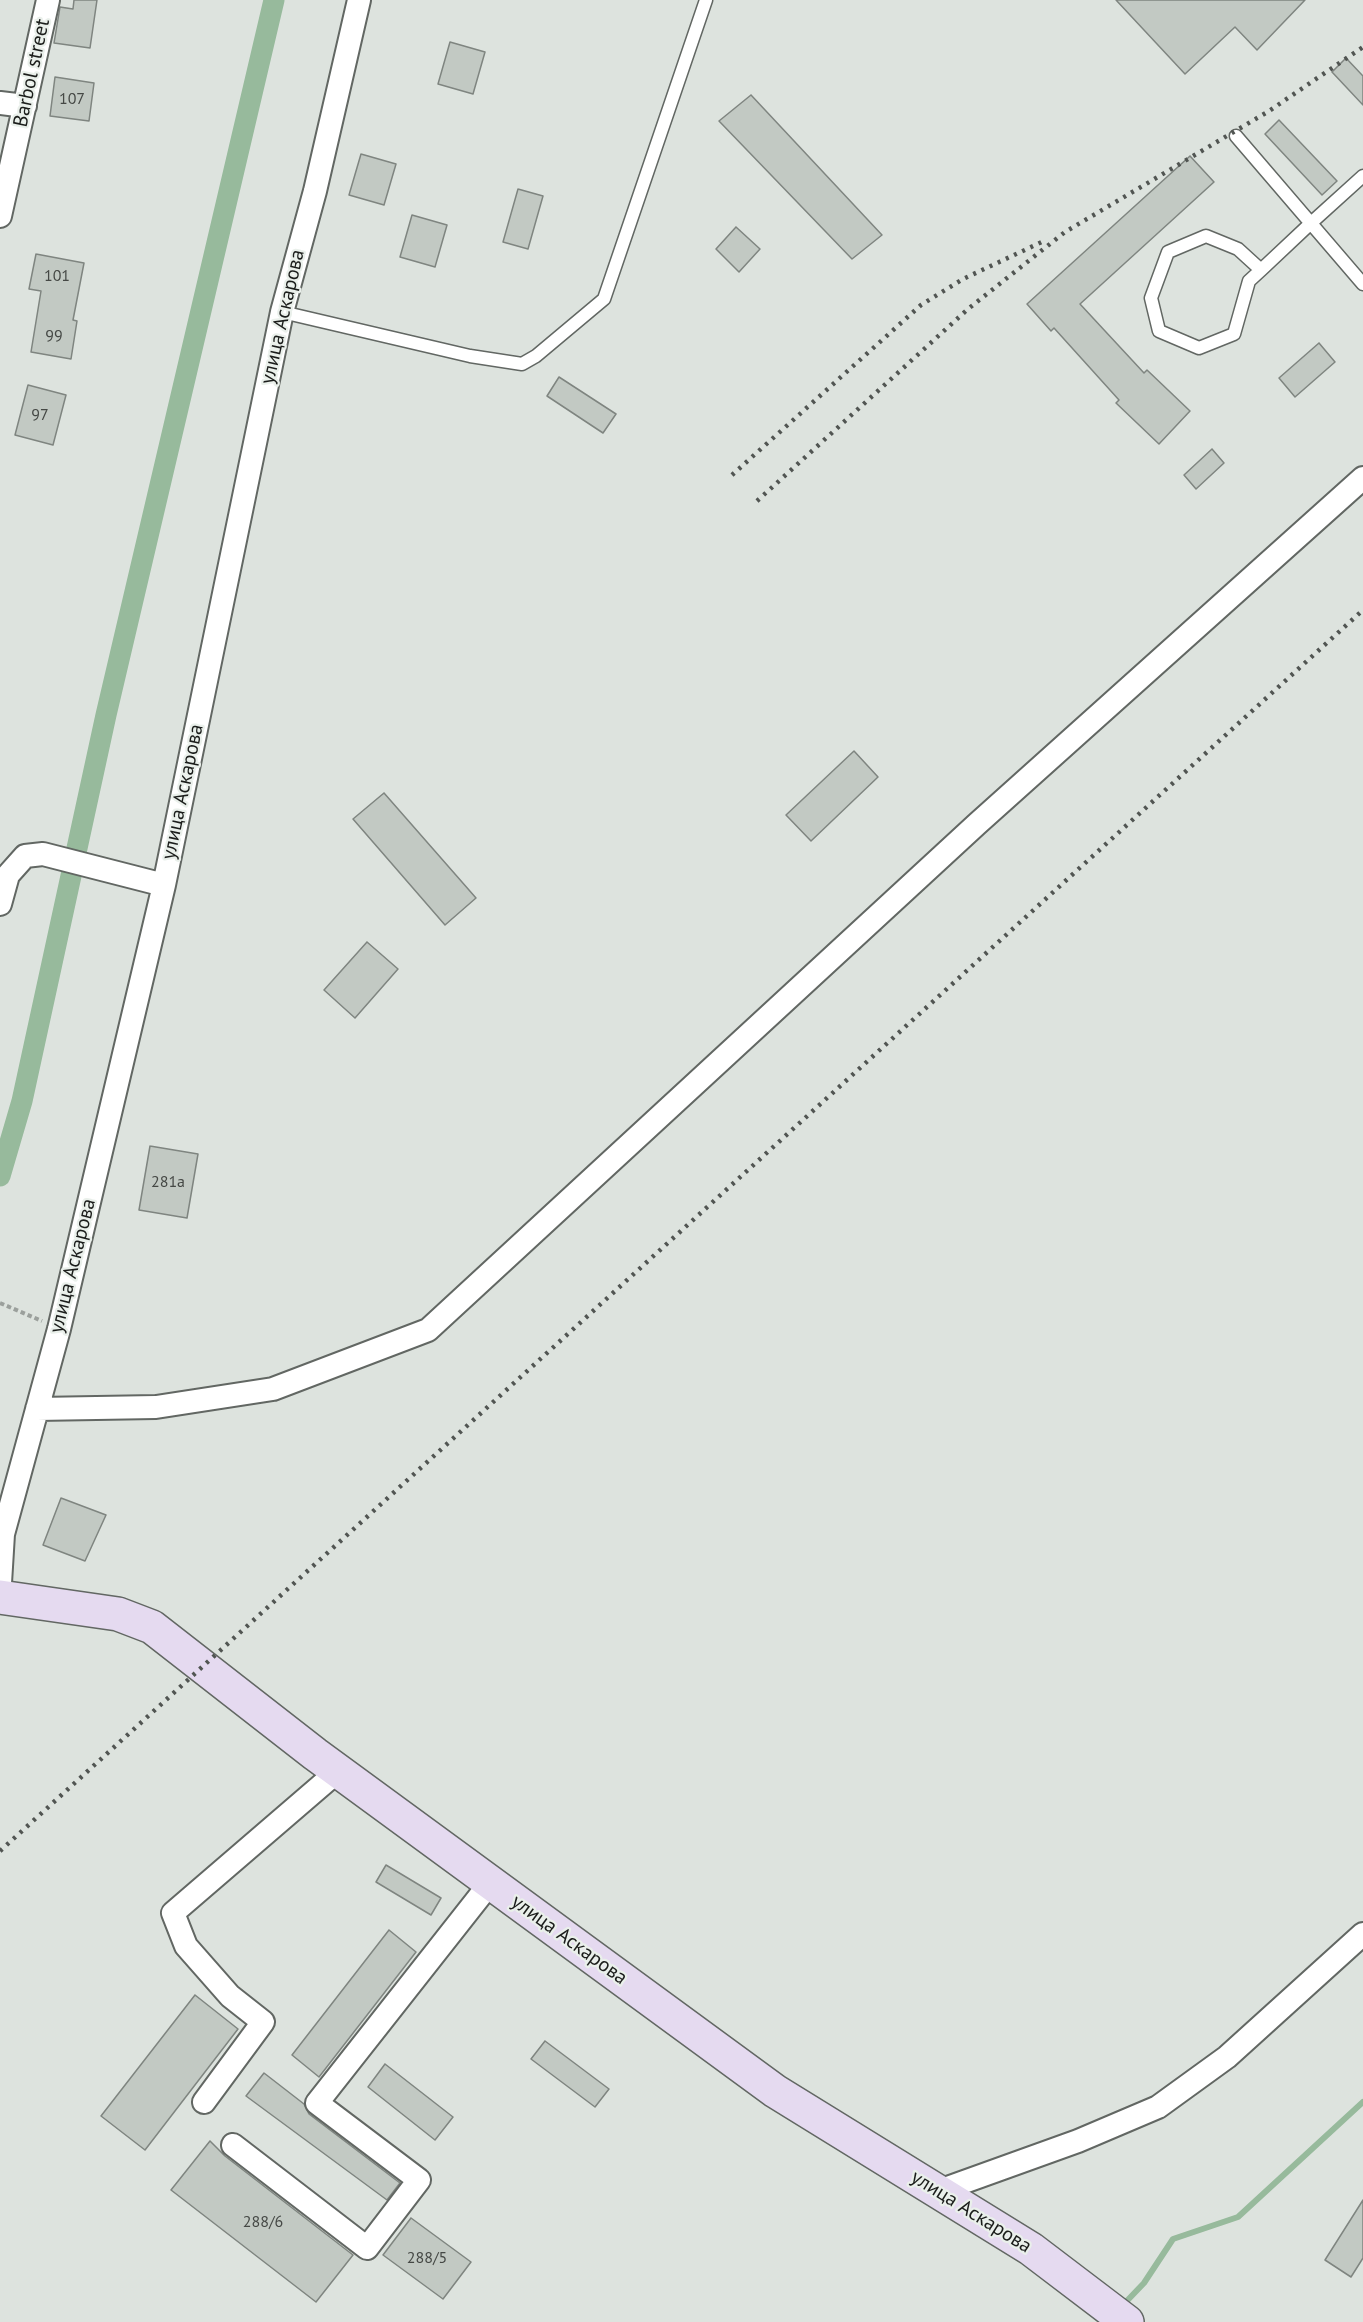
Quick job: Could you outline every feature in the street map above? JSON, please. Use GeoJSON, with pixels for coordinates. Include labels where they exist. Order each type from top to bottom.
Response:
{"type":"FeatureCollection","features":[{"type":"Feature","properties":{"kind":"main road","name":"улица Аскарова"},"geometry":{"type":"LineString","coordinates":[[0,1597],[118,1614],[152,1627],[338,1771],[775,2091],[1031,2249],[1127,2322]]}},
{"type":"Feature","properties":{"kind":"street","name":"Barbol street"},"geometry":{"type":"LineString","coordinates":[[0,216],[48,0]]}},
{"type":"Feature","properties":{"kind":"street","name":"улица Аскарова"},"geometry":{"type":"LineString","coordinates":[[0,1583],[3,1534],[59,1329],[164,885],[282,312],[315,191],[359,0]]}},
{"type":"Feature","properties":{"kind":"street"},"geometry":{"type":"LineString","coordinates":[[0,103],[25,106]]}},
{"type":"Feature","properties":{"kind":"street"},"geometry":{"type":"LineString","coordinates":[[37,1409],[156,1407],[273,1389],[428,1330],[986,816],[1363,478]]}},
{"type":"Feature","properties":{"kind":"street"},"geometry":{"type":"LineString","coordinates":[[0,904],[8,875],[25,856],[43,854],[164,885]]}},
{"type":"Feature","properties":{"kind":"street"},"geometry":{"type":"LineString","coordinates":[[204,2102],[263,2022],[230,1996],[186,1946],[173,1914],[338,1771]]}},
{"type":"Feature","properties":{"kind":"street"},"geometry":{"type":"LineString","coordinates":[[232,2145],[366,2248],[419,2180],[317,2103],[490,1882]]}},
{"type":"Feature","properties":{"kind":"street"},"geometry":{"type":"LineString","coordinates":[[939,2191],[1078,2141],[1158,2107],[1227,2057],[1363,1934]]}},
{"type":"Feature","properties":{"kind":"lane"},"geometry":{"type":"LineString","coordinates":[[282,312],[480,358],[522,364],[536,356],[604,299],[706,0]]}},
{"type":"Feature","properties":{"kind":"lane"},"geometry":{"type":"LineString","coordinates":[[1236,136],[1363,284]]}},
{"type":"Feature","properties":{"kind":"lane"},"geometry":{"type":"LineString","coordinates":[[1261,270],[1238,249],[1206,236],[1168,252],[1151,298],[1159,331],[1199,348],[1234,334],[1249,281],[1261,270],[1311,223],[1363,176]]}},
{"type":"Feature","properties":{"kind":"path"},"geometry":{"type":"LineString","coordinates":[[0,1303],[59,1329]]}},
{"type":"Feature","properties":{"kind":"building"},"geometry":{"type":"Polygon","coordinates":[[[74,0],[97,0],[90,48],[54,43],[60,7],[73,9],[74,0]]]}},
{"type":"Feature","properties":{"kind":"building"},"geometry":{"type":"Polygon","coordinates":[[[1116,0],[1305,0],[1257,50],[1235,27],[1185,74],[1116,0]]]}},
{"type":"Feature","properties":{"kind":"building"},"geometry":{"type":"Polygon","coordinates":[[[450,42],[485,52],[473,94],[438,84],[450,42]]]}},
{"type":"Feature","properties":{"kind":"building"},"geometry":{"type":"Polygon","coordinates":[[[1346,58],[1363,76],[1363,105],[1332,72],[1346,58]]]}},
{"type":"Feature","properties":{"kind":"building"},"geometry":{"type":"Polygon","coordinates":[[[55,77],[94,83],[89,121],[50,116],[55,77]]]}},
{"type":"Feature","properties":{"kind":"building"},"geometry":{"type":"Polygon","coordinates":[[[751,95],[882,235],[852,259],[719,121],[751,95]]]}},
{"type":"Feature","properties":{"kind":"building"},"geometry":{"type":"Polygon","coordinates":[[[1279,120],[1337,181],[1322,195],[1265,134],[1279,120]]]}},
{"type":"Feature","properties":{"kind":"building"},"geometry":{"type":"Polygon","coordinates":[[[361,154],[396,164],[384,205],[349,195],[361,154]]]}},
{"type":"Feature","properties":{"kind":"building"},"geometry":{"type":"Polygon","coordinates":[[[1190,156],[1214,182],[1080,304],[1144,373],[1147,370],[1190,411],[1159,444],[1116,403],[1119,400],[1054,328],[1051,331],[1027,304],[1190,156]]]}},
{"type":"Feature","properties":{"kind":"building"},"geometry":{"type":"Polygon","coordinates":[[[518,189],[543,196],[528,249],[503,242],[518,189]]]}},
{"type":"Feature","properties":{"kind":"building"},"geometry":{"type":"Polygon","coordinates":[[[412,215],[447,225],[435,267],[400,257],[412,215]]]}},
{"type":"Feature","properties":{"kind":"building"},"geometry":{"type":"Polygon","coordinates":[[[736,227],[760,249],[739,272],[716,249],[736,227]]]}},
{"type":"Feature","properties":{"kind":"building"},"geometry":{"type":"Polygon","coordinates":[[[36,254],[84,263],[73,320],[77,321],[71,359],[31,352],[41,291],[29,289],[36,254]]]}},
{"type":"Feature","properties":{"kind":"building"},"geometry":{"type":"Polygon","coordinates":[[[1319,343],[1335,362],[1295,397],[1279,378],[1319,343]]]}},
{"type":"Feature","properties":{"kind":"building"},"geometry":{"type":"Polygon","coordinates":[[[559,377],[616,414],[603,433],[547,396],[559,377]]]}},
{"type":"Feature","properties":{"kind":"building"},"geometry":{"type":"Polygon","coordinates":[[[28,385],[66,395],[53,445],[15,435],[28,385]]]}},
{"type":"Feature","properties":{"kind":"building"},"geometry":{"type":"Polygon","coordinates":[[[1212,449],[1224,463],[1196,489],[1184,475],[1212,449]]]}},
{"type":"Feature","properties":{"kind":"building"},"geometry":{"type":"Polygon","coordinates":[[[854,751],[878,777],[811,841],[786,815],[854,751]]]}},
{"type":"Feature","properties":{"kind":"building"},"geometry":{"type":"Polygon","coordinates":[[[384,793],[476,898],[445,925],[353,819],[384,793]]]}},
{"type":"Feature","properties":{"kind":"building"},"geometry":{"type":"Polygon","coordinates":[[[367,942],[398,969],[355,1018],[324,990],[367,942]]]}},
{"type":"Feature","properties":{"kind":"building"},"geometry":{"type":"Polygon","coordinates":[[[150,1146],[198,1154],[187,1218],[139,1210],[150,1146]]]}},
{"type":"Feature","properties":{"kind":"building"},"geometry":{"type":"Polygon","coordinates":[[[61,1498],[106,1515],[85,1561],[43,1545],[61,1498]]]}},
{"type":"Feature","properties":{"kind":"building"},"geometry":{"type":"Polygon","coordinates":[[[386,1865],[441,1898],[431,1915],[376,1882],[386,1865]]]}},
{"type":"Feature","properties":{"kind":"building"},"geometry":{"type":"Polygon","coordinates":[[[389,1930],[416,1952],[319,2077],[292,2055],[389,1930]]]}},
{"type":"Feature","properties":{"kind":"building"},"geometry":{"type":"Polygon","coordinates":[[[195,1995],[238,2029],[145,2150],[101,2116],[195,1995]]]}},
{"type":"Feature","properties":{"kind":"building"},"geometry":{"type":"Polygon","coordinates":[[[545,2041],[609,2089],[595,2107],[531,2059],[545,2041]]]}},
{"type":"Feature","properties":{"kind":"building"},"geometry":{"type":"Polygon","coordinates":[[[385,2064],[453,2117],[435,2140],[368,2087],[385,2064]]]}},
{"type":"Feature","properties":{"kind":"building"},"geometry":{"type":"Polygon","coordinates":[[[264,2073],[304,2104],[309,2114],[400,2183],[387,2200],[246,2096],[264,2073]]]}},
{"type":"Feature","properties":{"kind":"building"},"geometry":{"type":"Polygon","coordinates":[[[210,2141],[225,2156],[353,2255],[316,2302],[171,2190],[210,2141]]]}},
{"type":"Feature","properties":{"kind":"building"},"geometry":{"type":"Polygon","coordinates":[[[1363,2200],[1363,2258],[1351,2277],[1325,2260],[1363,2200]]]}},
{"type":"Feature","properties":{"kind":"building"},"geometry":{"type":"Polygon","coordinates":[[[411,2218],[471,2262],[443,2299],[383,2255],[411,2218]]]}},
{"type":"Feature","properties":{"kind":"waterway"},"geometry":{"type":"LineString","coordinates":[[0,1176],[22,1101],[106,715],[274,0]]}},
{"type":"Feature","properties":{"kind":"waterway"},"geometry":{"type":"LineString","coordinates":[[1122,2306],[1144,2283],[1173,2239],[1238,2217],[1363,2102]]}},
{"type":"Feature","properties":{"kind":"railway"},"geometry":{"type":"LineString","coordinates":[[757,501],[968,309],[1065,232],[1269,111],[1363,47]]}},
{"type":"Feature","properties":{"kind":"railway"},"geometry":{"type":"LineString","coordinates":[[732,475],[921,305],[963,279],[1046,240]]}},
{"type":"Feature","properties":{"kind":"railway"},"geometry":{"type":"LineString","coordinates":[[0,1851],[1363,610]]}}]}
